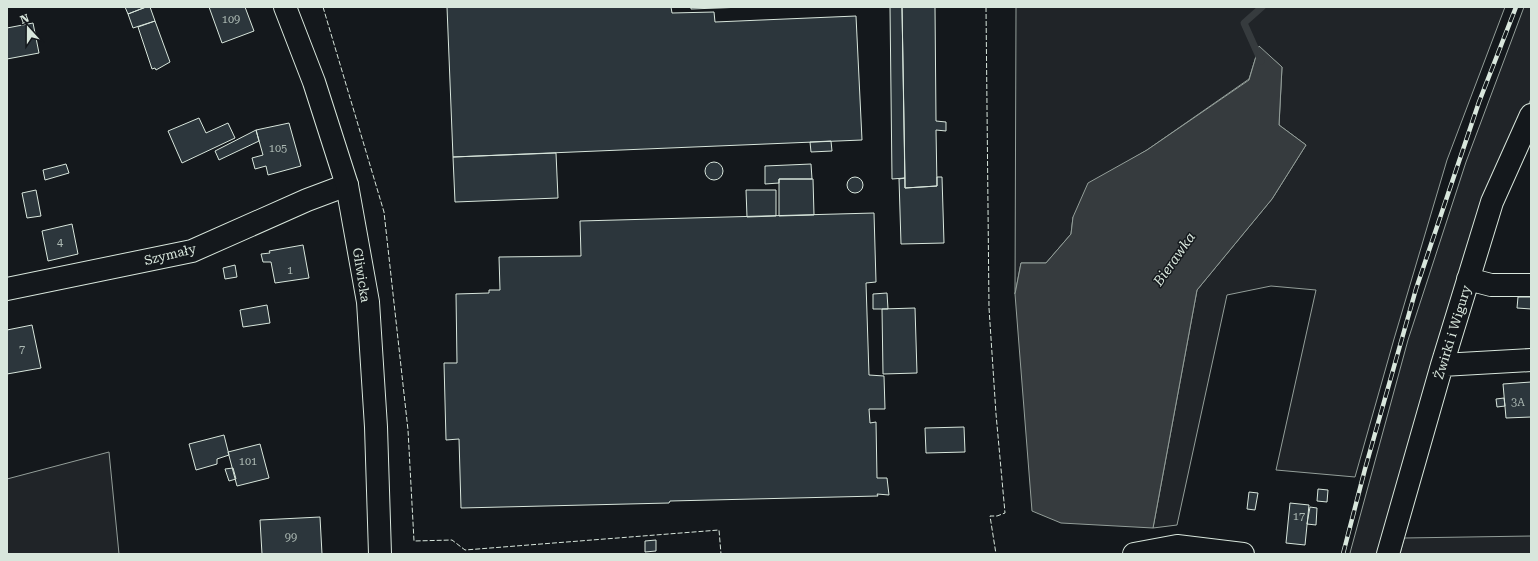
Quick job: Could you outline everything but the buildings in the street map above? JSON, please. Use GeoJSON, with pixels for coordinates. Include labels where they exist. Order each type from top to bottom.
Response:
{"type":"FeatureCollection","features":[{"type":"Feature","properties":{"kind":"street","name":"Gliwicka"},"geometry":{"type":"LineString","coordinates":[[285,7],[314,82],[347,185],[368,302],[376,427],[380,554]]}},
{"type":"Feature","properties":{"kind":"street","name":"Żwirki i Wigury"},"geometry":{"type":"LineString","coordinates":[[1388,554],[1442,365],[1492,202],[1525,141],[1531,115]]}},
{"type":"Feature","properties":{"kind":"street","name":"Szymały"},"geometry":{"type":"LineString","coordinates":[[7,289],[192,250],[307,200],[347,185]]}},
{"type":"Feature","properties":{"kind":"street"},"geometry":{"type":"LineString","coordinates":[[1468,279],[1491,285],[1531,285]]}},
{"type":"Feature","properties":{"kind":"street"},"geometry":{"type":"LineString","coordinates":[[1442,365],[1531,360]]}},
{"type":"Feature","properties":{"kind":"street"},"geometry":{"type":"LineString","coordinates":[[1134,554],[1177,546],[1243,554]]}},
{"type":"Feature","properties":{"kind":"shaded area"},"geometry":{"type":"Polygon","coordinates":[[[1016,7],[1505,7],[1447,160],[1355,477],[1276,470],[1316,290],[1271,286],[1227,295],[1177,525],[1153,528],[1197,290],[1272,199],[1306,145],[1279,125],[1282,67],[1259,47],[1249,79],[1147,150],[1127,162],[1073,217],[1071,234],[1046,263],[1021,263],[1015,294],[1016,7]]]}},
{"type":"Feature","properties":{"kind":"shaded area"},"geometry":{"type":"Polygon","coordinates":[[[1524,7],[1531,7],[1531,99],[1493,182],[1379,554],[1352,554],[1350,553],[1408,340],[1466,162],[1524,7]]]}},
{"type":"Feature","properties":{"kind":"shaded area"},"geometry":{"type":"Polygon","coordinates":[[[109,452],[119,554],[7,554],[7,479],[109,452]]]}},
{"type":"Feature","properties":{"kind":"shaded area"},"geometry":{"type":"Polygon","coordinates":[[[1531,536],[1531,554],[1400,554],[1404,538],[1531,536]]]}},
{"type":"Feature","properties":{"kind":"water"},"geometry":{"type":"Polygon","coordinates":[[[1259,46],[1282,67],[1279,125],[1306,145],[1272,199],[1197,290],[1153,528],[1061,523],[1032,511],[1015,294],[1021,263],[1046,263],[1071,234],[1073,217],[1088,183],[1147,150],[1249,80],[1259,46]]]}},
{"type":"Feature","properties":{"kind":"waterway","name":"Bierawka"},"geometry":{"type":"LineString","coordinates":[[1261,61],[1244,23],[1262,7]]}},
{"type":"Feature","properties":{"kind":"railway"},"geometry":{"type":"LineString","coordinates":[[1343,554],[1365,469],[1416,289],[1479,102],[1516,7]]}},
{"type":"Feature","properties":{"kind":"fence"},"geometry":{"type":"LineString","coordinates":[[323,7],[384,212],[408,430],[414,541],[452,540],[465,550],[719,530],[721,554]]}},
{"type":"Feature","properties":{"kind":"fence"},"geometry":{"type":"LineString","coordinates":[[986,7],[989,308],[996,414],[1005,513],[997,516],[990,516],[996,554]]}}]}
